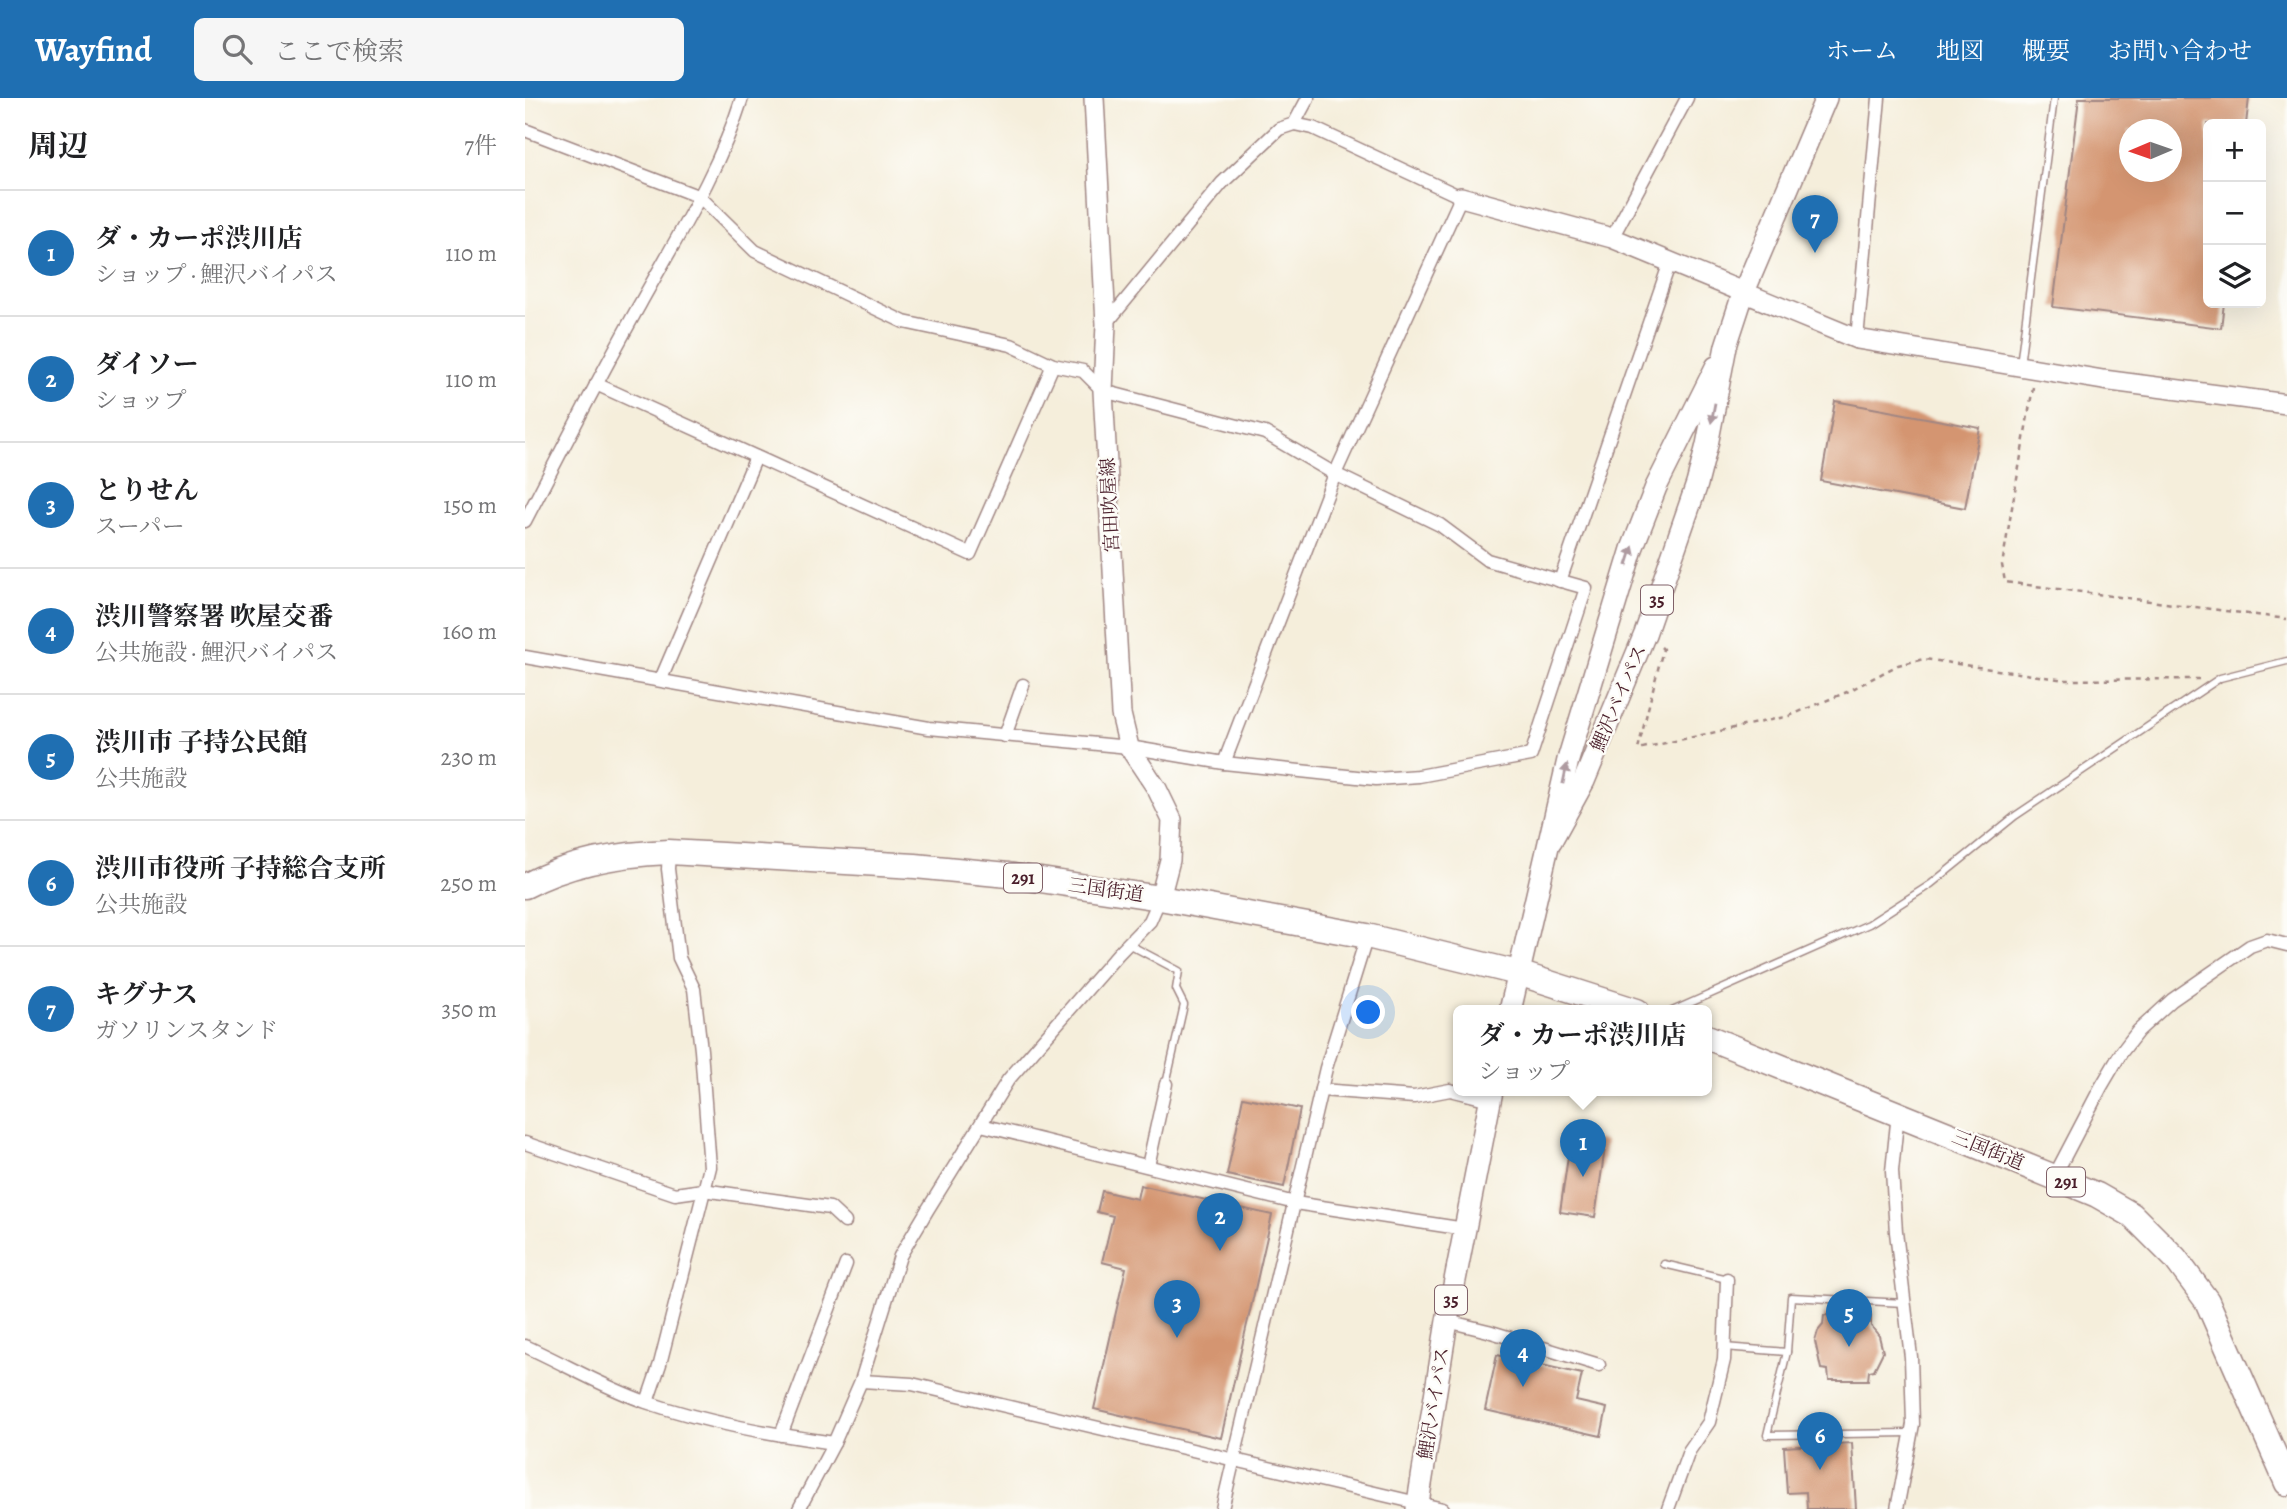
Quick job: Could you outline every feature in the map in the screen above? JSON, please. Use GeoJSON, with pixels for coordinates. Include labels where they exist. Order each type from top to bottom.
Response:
{"type":"FeatureCollection","features":[{"type":"Feature","properties":{"kind":"highway","name":"三国街道"},"geometry":{"type":"LineString","coordinates":[[525,886],[568,867],[600,859],[669,852],[915,866],[1008,875],[1160,898],[1367,936],[1518,973],[1618,1005]]}},
{"type":"Feature","properties":{"kind":"highway","name":"三国街道"},"geometry":{"type":"LineString","coordinates":[[1712,1039],[2055,1177],[2097,1195],[2132,1215],[2175,1258],[2207,1301],[2287,1483]]}},
{"type":"Feature","properties":{"kind":"main road","name":"鯉沢バイパス"},"geometry":{"type":"LineString","coordinates":[[1551,841],[1584,781],[1645,634],[1697,484],[1726,346],[1743,294],[1826,98]]}},
{"type":"Feature","properties":{"kind":"main road","name":"鯉沢バイパス"},"geometry":{"type":"LineString","coordinates":[[1511,1005],[1568,760],[1644,516],[1726,346]]}},
{"type":"Feature","properties":{"kind":"main road","name":"鯉沢バイパス"},"geometry":{"type":"LineString","coordinates":[[1417,1506],[1447,1321],[1491,1096]]}},
{"type":"Feature","properties":{"kind":"street"},"geometry":{"type":"LineString","coordinates":[[525,521],[596,384],[700,197],[733,129],[742,98]]}},
{"type":"Feature","properties":{"kind":"street","name":"宮田吹屋線"},"geometry":{"type":"LineString","coordinates":[[1094,98],[1106,324],[1103,391],[1121,714],[1129,747],[1157,789],[1172,820],[1170,860],[1160,898]]}},
{"type":"Feature","properties":{"kind":"street"},"geometry":{"type":"LineString","coordinates":[[1294,124],[1308,98]]}},
{"type":"Feature","properties":{"kind":"street"},"geometry":{"type":"LineString","coordinates":[[1612,238],[1687,98]]}},
{"type":"Feature","properties":{"kind":"street"},"geometry":{"type":"LineString","coordinates":[[1857,338],[1879,98]]}},
{"type":"Feature","properties":{"kind":"street"},"geometry":{"type":"LineString","coordinates":[[1106,324],[1222,183],[1279,129],[1294,124],[1313,128],[1461,197],[1612,238],[1743,294],[1857,338],[2028,368],[2287,404]]}},
{"type":"Feature","properties":{"kind":"street"},"geometry":{"type":"LineString","coordinates":[[525,130],[700,197],[755,251],[904,322],[1011,345],[1053,365],[1083,371],[1103,391],[1265,433],[1335,474],[1440,525],[1487,560],[1586,588],[1531,755],[1419,776],[1376,779],[1224,763],[1129,747],[929,728],[525,657]]}},
{"type":"Feature","properties":{"kind":"street"},"geometry":{"type":"LineString","coordinates":[[1224,763],[1335,474],[1461,197]]}},
{"type":"Feature","properties":{"kind":"street"},"geometry":{"type":"LineString","coordinates":[[1560,581],[1670,262]]}},
{"type":"Feature","properties":{"kind":"street"},"geometry":{"type":"LineString","coordinates":[[596,384],[970,554],[1053,365]]}},
{"type":"Feature","properties":{"kind":"street"},"geometry":{"type":"LineString","coordinates":[[661,679],[756,457]]}},
{"type":"Feature","properties":{"kind":"street"},"geometry":{"type":"LineString","coordinates":[[1005,736],[1023,685]]}},
{"type":"Feature","properties":{"kind":"street"},"geometry":{"type":"LineString","coordinates":[[647,1402],[660,1364],[710,1167],[694,989],[679,958],[668,869],[669,852]]}},
{"type":"Feature","properties":{"kind":"street"},"geometry":{"type":"LineString","coordinates":[[799,1509],[834,1443],[861,1381],[900,1256],[1008,1080],[1150,921],[1160,898]]}},
{"type":"Feature","properties":{"kind":"street"},"geometry":{"type":"LineString","coordinates":[[1222,1509],[1321,1090],[1367,936]]}},
{"type":"Feature","properties":{"kind":"street"},"geometry":{"type":"LineString","coordinates":[[2055,1177],[2101,1087],[2138,1031],[2172,1000],[2250,946],[2267,940],[2287,945]]}},
{"type":"Feature","properties":{"kind":"street"},"geometry":{"type":"LineString","coordinates":[[1148,1166],[1166,1084]]}},
{"type":"Feature","properties":{"kind":"street"},"geometry":{"type":"LineString","coordinates":[[1321,1090],[1414,1097],[1453,1090]]}},
{"type":"Feature","properties":{"kind":"street"},"geometry":{"type":"LineString","coordinates":[[1897,1509],[1913,1423],[1911,1357],[1896,1233],[1892,1171],[1898,1113]]}},
{"type":"Feature","properties":{"kind":"street"},"geometry":{"type":"LineString","coordinates":[[981,1125],[1295,1203],[1465,1229]]}},
{"type":"Feature","properties":{"kind":"street"},"geometry":{"type":"LineString","coordinates":[[525,1143],[675,1194],[703,1190],[829,1208],[845,1222]]}},
{"type":"Feature","properties":{"kind":"street"},"geometry":{"type":"LineString","coordinates":[[781,1435],[846,1264]]}},
{"type":"Feature","properties":{"kind":"street"},"geometry":{"type":"LineString","coordinates":[[1668,1509],[1689,1451],[1709,1422],[1724,1360],[1727,1279]]}},
{"type":"Feature","properties":{"kind":"street"},"geometry":{"type":"LineString","coordinates":[[1447,1321],[1599,1366]]}},
{"type":"Feature","properties":{"kind":"street"},"geometry":{"type":"LineString","coordinates":[[525,1346],[647,1402],[724,1423],[834,1443]]}},
{"type":"Feature","properties":{"kind":"street"},"geometry":{"type":"LineString","coordinates":[[861,1381],[912,1384],[1234,1459],[1417,1506],[1443,1509]]}},
{"type":"Feature","properties":{"kind":"lane"},"geometry":{"type":"LineString","coordinates":[[2028,368],[2054,98]]}},
{"type":"Feature","properties":{"kind":"lane"},"geometry":{"type":"LineString","coordinates":[[1686,1005],[1869,924],[1931,884],[2015,816],[2220,678],[2287,662]]}},
{"type":"Feature","properties":{"kind":"lane"},"geometry":{"type":"LineString","coordinates":[[1128,944],[1179,971],[1176,989],[1185,1005],[1166,1084]]}},
{"type":"Feature","properties":{"kind":"lane"},"geometry":{"type":"LineString","coordinates":[[1664,1264],[1727,1279]]}},
{"type":"Feature","properties":{"kind":"lane"},"geometry":{"type":"LineString","coordinates":[[1904,1303],[1791,1297],[1787,1352],[1767,1435],[1911,1433]]}},
{"type":"Feature","properties":{"kind":"lane"},"geometry":{"type":"LineString","coordinates":[[1724,1348],[1787,1352]]}},
{"type":"Feature","properties":{"kind":"path"},"geometry":{"type":"LineString","coordinates":[[2028,368],[2002,565],[2005,582],[2287,619]]}},
{"type":"Feature","properties":{"kind":"path"},"geometry":{"type":"LineString","coordinates":[[1645,634],[1663,649],[1638,748],[1789,716],[1847,692],[1898,665],[1924,659],[2066,680],[2220,678]]}},
{"type":"Feature","properties":{"kind":"building"},"geometry":{"type":"Polygon","coordinates":[[[2079,98],[2249,98],[2247,119],[2203,119],[2203,308],[2223,308],[2221,328],[2053,307],[2079,98]]]}},
{"type":"Feature","properties":{"kind":"building"},"geometry":{"type":"Polygon","coordinates":[[[1835,401],[1980,428],[1965,508],[1821,481],[1835,401]]]}},
{"type":"Feature","properties":{"kind":"building"},"geometry":{"type":"Polygon","coordinates":[[[1243,1097],[1300,1109],[1284,1187],[1227,1175],[1243,1097]]]}},
{"type":"Feature","properties":{"kind":"building"},"geometry":{"type":"Polygon","coordinates":[[[1571,1136],[1606,1141],[1595,1217],[1560,1212],[1571,1136]]]}},
{"type":"Feature","properties":{"kind":"building"},"geometry":{"type":"Polygon","coordinates":[[[1140,1185],[1272,1215],[1221,1438],[1094,1409],[1126,1268],[1102,1262],[1113,1216],[1097,1212],[1102,1191],[1137,1199],[1140,1185]]]}},
{"type":"Feature","properties":{"kind":"building"},"geometry":{"type":"Polygon","coordinates":[[[1824,1315],[1871,1316],[1871,1326],[1879,1336],[1883,1352],[1874,1370],[1869,1371],[1868,1380],[1829,1380],[1828,1370],[1821,1369],[1815,1341],[1823,1325],[1824,1315]]]}},
{"type":"Feature","properties":{"kind":"building"},"geometry":{"type":"Polygon","coordinates":[[[1497,1355],[1582,1374],[1576,1401],[1607,1408],[1601,1436],[1485,1410],[1497,1355]]]}},
{"type":"Feature","properties":{"kind":"building"},"geometry":{"type":"Polygon","coordinates":[[[1852,1443],[1856,1509],[1807,1509],[1806,1492],[1787,1493],[1784,1447],[1852,1443]]]}},
{"type":"Feature","properties":{"kind":"place","name":"キグナス"},"geometry":{"type":"Point","coordinates":[1815,253]}},
{"type":"Feature","properties":{"kind":"place","name":"ダ・カーポ渋川店"},"geometry":{"type":"Point","coordinates":[1583,1177]}},
{"type":"Feature","properties":{"kind":"place","name":"ダイソー"},"geometry":{"type":"Point","coordinates":[1220,1251]}},
{"type":"Feature","properties":{"kind":"place","name":"とりせん"},"geometry":{"type":"Point","coordinates":[1177,1338]}},
{"type":"Feature","properties":{"kind":"place","name":"渋川市 子持公民館"},"geometry":{"type":"Point","coordinates":[1849,1347]}},
{"type":"Feature","properties":{"kind":"place","name":"渋川警察署 吹屋交番"},"geometry":{"type":"Point","coordinates":[1523,1387]}},
{"type":"Feature","properties":{"kind":"place","name":"渋川市役所 子持総合支所"},"geometry":{"type":"Point","coordinates":[1820,1470]}}]}
